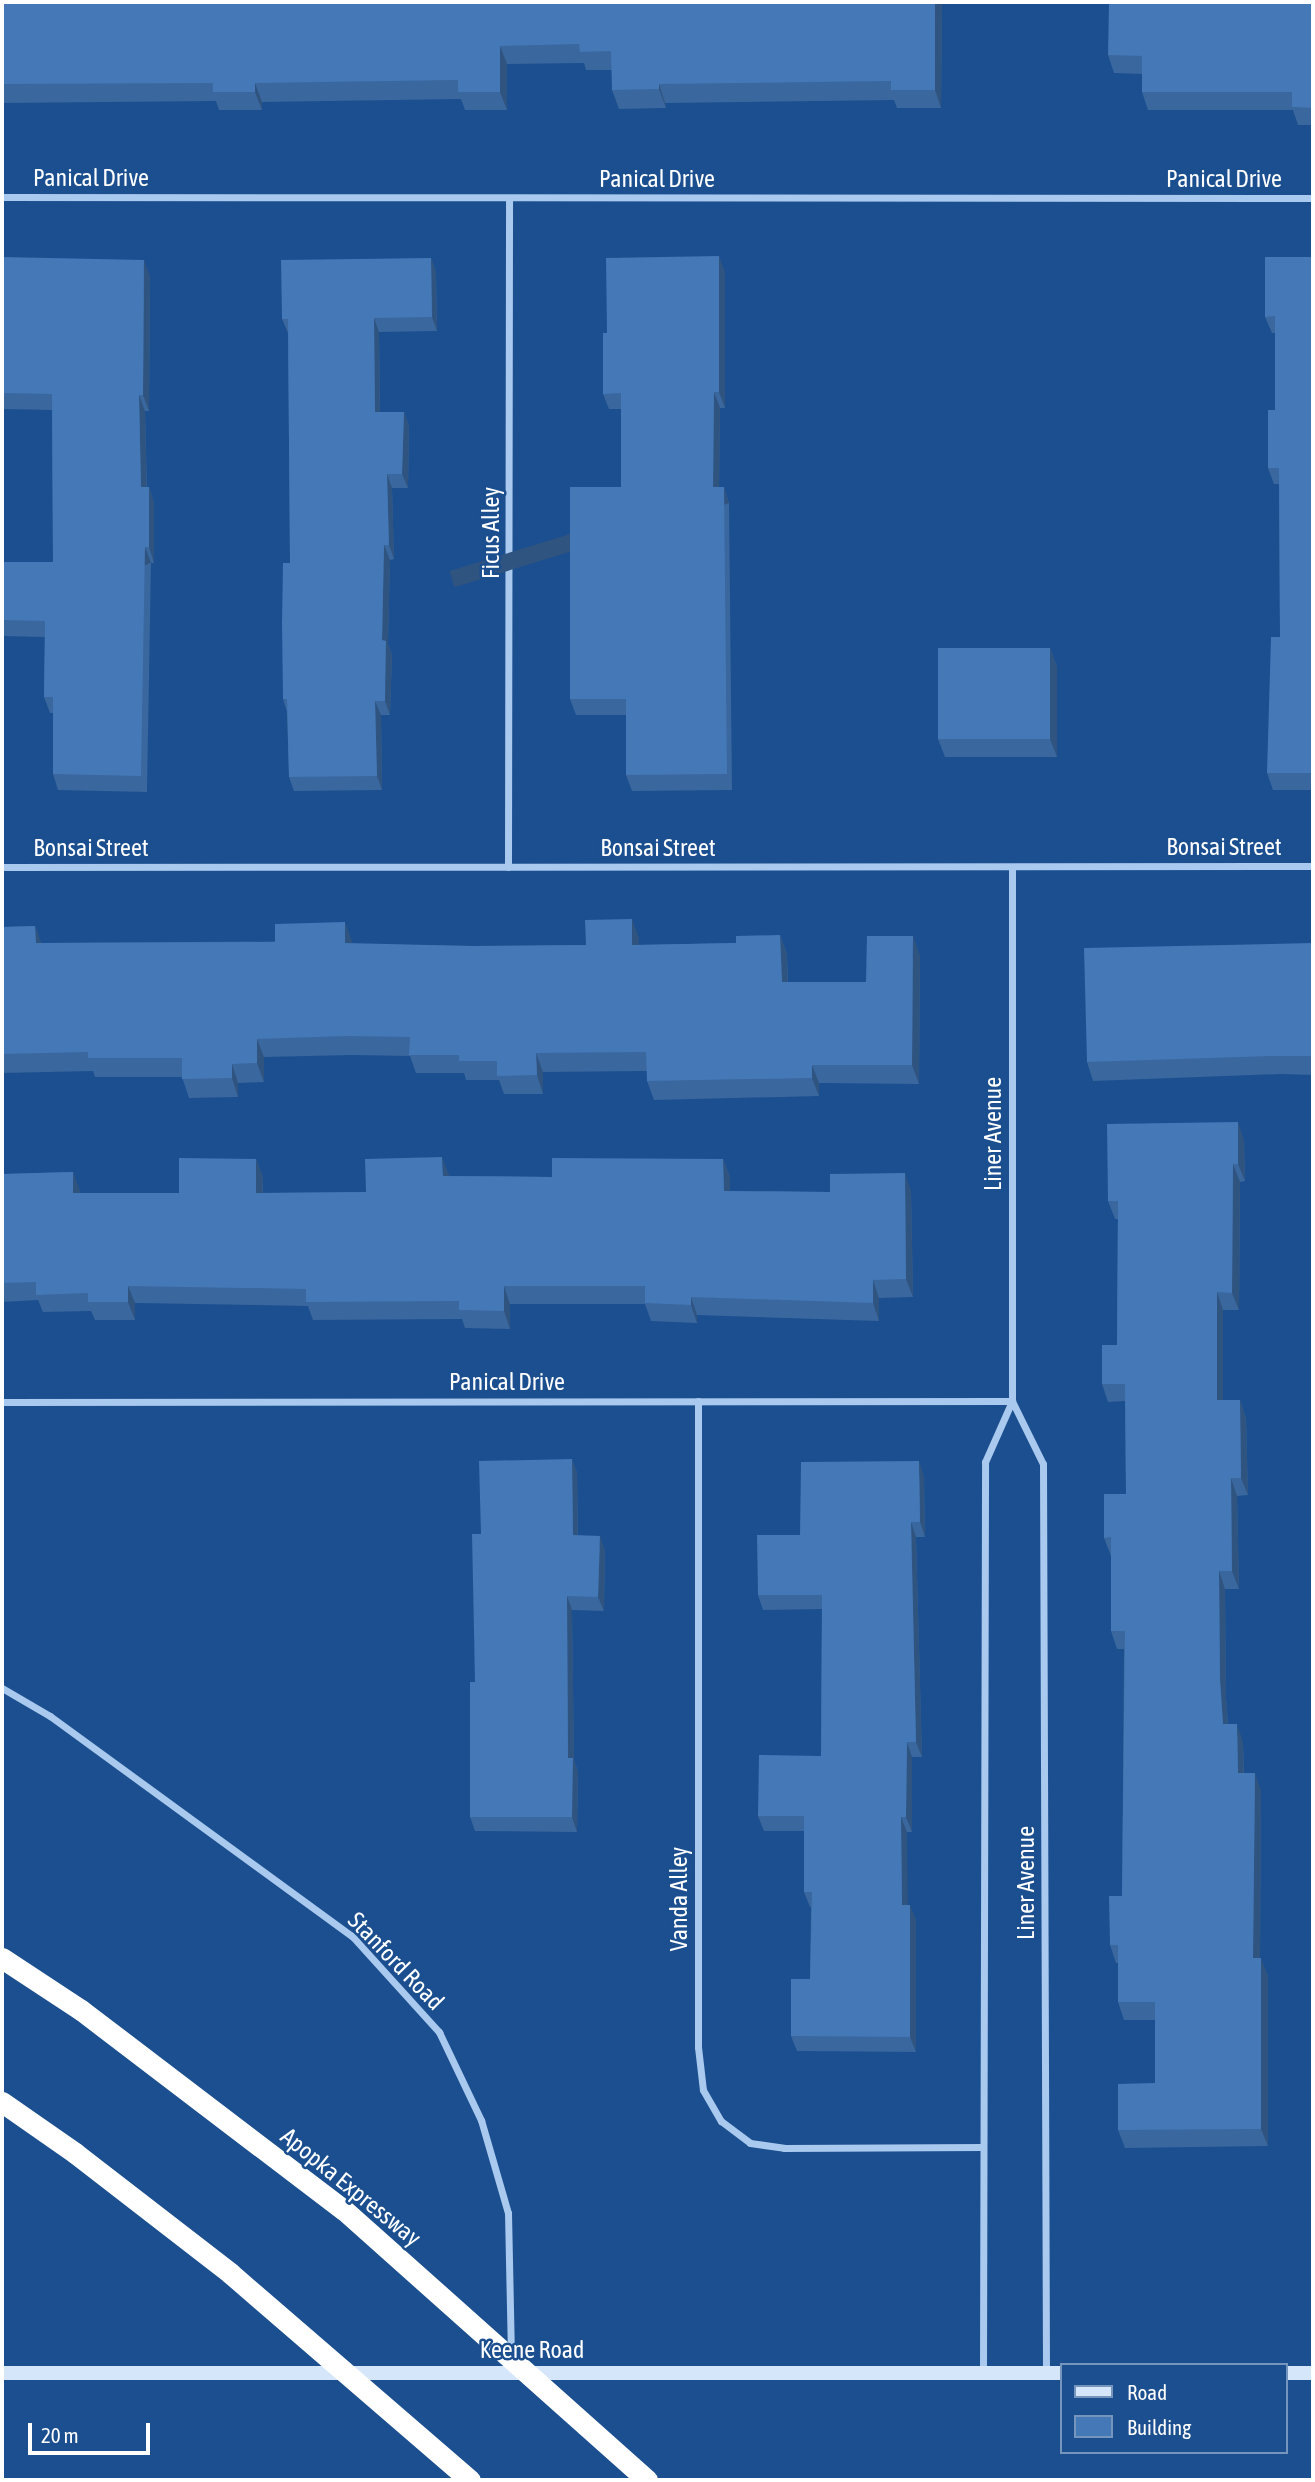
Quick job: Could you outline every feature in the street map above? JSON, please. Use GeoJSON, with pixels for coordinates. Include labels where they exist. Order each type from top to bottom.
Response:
{"type":"FeatureCollection","features":[{"type":"Feature","properties":{"kind":"highway","name":"Apopka Expressway"},"geometry":{"type":"LineString","coordinates":[[2,1958],[81,2010],[344,2210],[647,2480]]}},
{"type":"Feature","properties":{"kind":"highway"},"geometry":{"type":"LineString","coordinates":[[2,2102],[75,2153],[230,2273],[470,2480]]}},
{"type":"Feature","properties":{"kind":"main road","name":"Keene Road"},"geometry":{"type":"LineString","coordinates":[[2,2373],[1060,2373]]}},
{"type":"Feature","properties":{"kind":"main road"},"geometry":{"type":"LineString","coordinates":[[1287,2373],[1313,2373]]}},
{"type":"Feature","properties":{"kind":"street","name":"Panical Drive"},"geometry":{"type":"LineString","coordinates":[[2,197],[1313,198]]}},
{"type":"Feature","properties":{"kind":"street","name":"Ficus Alley"},"geometry":{"type":"LineString","coordinates":[[508,867],[509,198]]}},
{"type":"Feature","properties":{"kind":"street","name":"Bonsai Street"},"geometry":{"type":"LineString","coordinates":[[2,867],[1313,866]]}},
{"type":"Feature","properties":{"kind":"street","name":"Liner Avenue"},"geometry":{"type":"LineString","coordinates":[[983,2373],[985,1462],[1012,1401],[1012,867]]}},
{"type":"Feature","properties":{"kind":"street","name":"Vanda Alley"},"geometry":{"type":"LineString","coordinates":[[698,1401],[698,2047],[702,2090],[721,2122],[750,2143],[784,2148],[983,2147]]}},
{"type":"Feature","properties":{"kind":"street","name":"Panical Drive"},"geometry":{"type":"LineString","coordinates":[[2,1402],[1012,1401]]}},
{"type":"Feature","properties":{"kind":"street","name":"Liner Avenue"},"geometry":{"type":"LineString","coordinates":[[1012,1401],[1043,1464],[1046,2373]]}},
{"type":"Feature","properties":{"kind":"street","name":"Stanford Road"},"geometry":{"type":"LineString","coordinates":[[2,1688],[50,1716],[352,1936],[439,2032],[481,2120],[508,2213],[511,2373]]}},
{"type":"Feature","properties":{"kind":"building"},"geometry":{"type":"Polygon","coordinates":[[[2,2],[935,2],[935,90],[891,90],[891,81],[659,84],[659,89],[612,90],[611,51],[580,52],[579,44],[500,46],[500,92],[458,92],[458,80],[255,83],[255,92],[213,92],[213,83],[2,84],[2,2]]]}},
{"type":"Feature","properties":{"kind":"building"},"geometry":{"type":"Polygon","coordinates":[[[1109,2],[1313,2],[1313,108],[1292,107],[1292,92],[1142,92],[1142,56],[1108,55],[1109,2]]]}},
{"type":"Feature","properties":{"kind":"building"},"geometry":{"type":"Polygon","coordinates":[[[719,256],[719,392],[714,392],[713,487],[724,487],[727,774],[626,775],[626,699],[570,699],[570,487],[621,487],[621,393],[603,394],[603,333],[607,333],[606,258],[719,256]]]}},
{"type":"Feature","properties":{"kind":"building"},"geometry":{"type":"Polygon","coordinates":[[[2,257],[144,260],[143,395],[139,395],[141,487],[149,487],[149,547],[145,547],[141,776],[53,774],[53,697],[44,697],[45,621],[2,620],[2,562],[53,562],[52,394],[2,393],[2,257]]]}},
{"type":"Feature","properties":{"kind":"building"},"geometry":{"type":"Polygon","coordinates":[[[1265,257],[1313,257],[1313,773],[1267,773],[1271,637],[1280,637],[1279,468],[1268,468],[1268,410],[1275,410],[1275,316],[1265,317],[1265,257]]]}},
{"type":"Feature","properties":{"kind":"building"},"geometry":{"type":"Polygon","coordinates":[[[431,258],[432,317],[374,318],[375,412],[404,412],[402,474],[387,474],[389,545],[384,545],[382,640],[386,641],[385,701],[375,701],[377,776],[289,777],[287,699],[283,699],[282,623],[283,563],[290,563],[288,319],[282,319],[281,260],[431,258]]]}},
{"type":"Feature","properties":{"kind":"building"},"geometry":{"type":"Polygon","coordinates":[[[938,648],[1050,648],[1050,739],[938,739],[938,648]]]}},
{"type":"Feature","properties":{"kind":"building"},"geometry":{"type":"Polygon","coordinates":[[[632,919],[632,945],[736,943],[736,936],[780,935],[782,982],[866,982],[867,936],[913,936],[912,1065],[812,1065],[812,1078],[647,1081],[646,1052],[536,1053],[537,1075],[497,1076],[497,1061],[459,1061],[459,1055],[409,1055],[410,1037],[347,1036],[257,1039],[257,1063],[232,1064],[232,1078],[182,1079],[182,1058],[88,1058],[88,1052],[2,1054],[2,927],[35,926],[36,943],[275,942],[275,924],[345,922],[345,943],[586,945],[585,920],[632,919]]]}},
{"type":"Feature","properties":{"kind":"building"},"geometry":{"type":"Polygon","coordinates":[[[1313,943],[1313,1056],[1087,1062],[1084,948],[1313,943]]]}},
{"type":"Feature","properties":{"kind":"building"},"geometry":{"type":"Polygon","coordinates":[[[1238,1122],[1238,1164],[1233,1164],[1232,1293],[1217,1292],[1217,1400],[1240,1400],[1241,1478],[1231,1478],[1232,1571],[1219,1571],[1220,1680],[1223,1724],[1237,1724],[1238,1773],[1255,1773],[1253,1958],[1261,1958],[1261,2129],[1118,2130],[1118,2084],[1155,2083],[1155,2002],[1118,2002],[1118,1945],[1110,1945],[1109,1896],[1122,1896],[1125,1631],[1111,1631],[1111,1537],[1104,1538],[1104,1494],[1126,1494],[1125,1384],[1102,1384],[1102,1345],[1117,1345],[1118,1201],[1108,1201],[1107,1124],[1238,1122]]]}},
{"type":"Feature","properties":{"kind":"building"},"geometry":{"type":"Polygon","coordinates":[[[442,1157],[443,1176],[552,1177],[552,1158],[723,1159],[724,1191],[830,1192],[830,1174],[905,1173],[906,1279],[873,1280],[873,1303],[691,1297],[691,1305],[645,1303],[645,1286],[504,1286],[504,1311],[459,1310],[459,1301],[306,1302],[306,1289],[128,1286],[128,1302],[88,1302],[88,1293],[36,1295],[36,1282],[2,1283],[2,1174],[73,1172],[73,1193],[179,1193],[179,1158],[256,1159],[256,1193],[366,1192],[365,1159],[442,1157]]]}},
{"type":"Feature","properties":{"kind":"building"},"geometry":{"type":"Polygon","coordinates":[[[572,1459],[573,1535],[600,1536],[598,1597],[567,1596],[568,1758],[573,1758],[572,1817],[470,1817],[470,1682],[475,1682],[472,1534],[481,1534],[479,1461],[572,1459]]]}},
{"type":"Feature","properties":{"kind":"building"},"geometry":{"type":"Polygon","coordinates":[[[919,1461],[920,1522],[911,1522],[916,1742],[907,1742],[906,1817],[901,1817],[902,1905],[910,1905],[910,2037],[791,2036],[791,1979],[810,1979],[812,1892],[804,1892],[804,1816],[758,1816],[759,1755],[821,1756],[822,1595],[758,1595],[757,1535],[800,1535],[801,1462],[919,1461]]]}}]}
